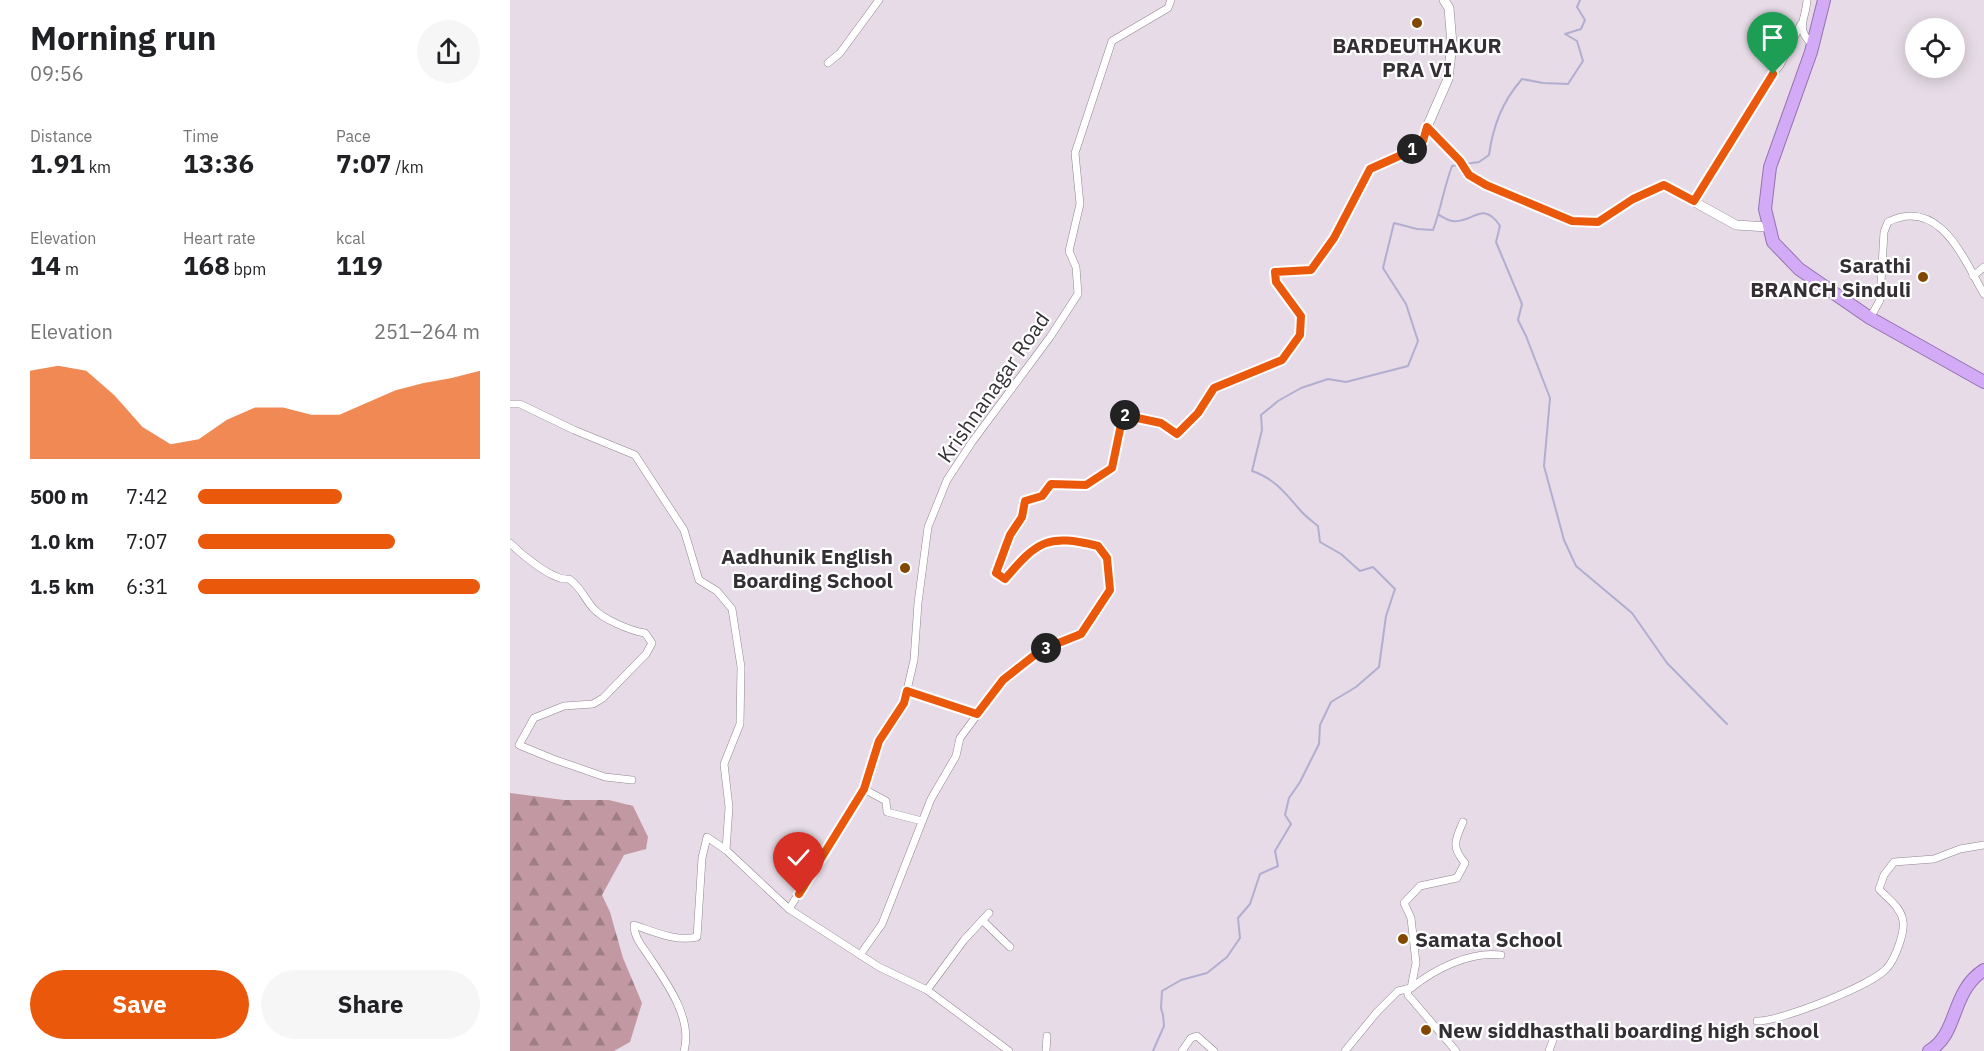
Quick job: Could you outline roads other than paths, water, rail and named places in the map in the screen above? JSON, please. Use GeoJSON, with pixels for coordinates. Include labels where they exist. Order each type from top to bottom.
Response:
{"type":"FeatureCollection","features":[{"type":"Feature","properties":{"kind":"highway"},"geometry":{"type":"LineString","coordinates":[[1824,0],[1813,45],[1770,168],[1766,198],[1768,227],[1773,242],[1785,256],[1809,276],[1870,318],[1984,381]]}},
{"type":"Feature","properties":{"kind":"highway"},"geometry":{"type":"LineString","coordinates":[[1929,1051],[1939,1042],[1951,1024],[1965,987],[1984,970]]}},
{"type":"Feature","properties":{"kind":"street"},"geometry":{"type":"LineString","coordinates":[[828,63],[840,53],[879,0]]}},
{"type":"Feature","properties":{"kind":"street","name":"Krishnanagar Road"},"geometry":{"type":"LineString","coordinates":[[789,909],[864,789],[879,741],[904,703],[914,660],[918,603],[928,527],[947,480],[972,441],[1050,338],[1078,294],[1076,267],[1069,251],[1080,204],[1075,153],[1112,41],[1168,8],[1172,0]]}},
{"type":"Feature","properties":{"kind":"street"},"geometry":{"type":"LineString","coordinates":[[860,955],[882,924],[931,799],[956,756],[960,738],[1003,680],[1041,650],[1081,634],[1110,590],[1107,558],[1098,546],[1075,540],[1054,540],[1027,554],[1005,579],[996,573],[1010,535],[1022,517],[1025,501],[1042,496],[1051,484],[1086,485],[1112,468],[1123,415],[1161,423],[1177,434],[1198,413],[1214,388],[1282,360],[1300,335],[1301,316],[1276,282],[1275,272],[1311,270],[1334,238],[1370,169],[1408,152],[1423,141],[1448,79],[1452,44],[1449,8],[1443,0]]}},
{"type":"Feature","properties":{"kind":"street"},"geometry":{"type":"LineString","coordinates":[[1694,201],[1767,81],[1780,65],[1801,24],[1807,0]]}},
{"type":"Feature","properties":{"kind":"street"},"geometry":{"type":"LineString","coordinates":[[1801,24],[1813,45]]}},
{"type":"Feature","properties":{"kind":"street"},"geometry":{"type":"LineString","coordinates":[[1427,127],[1460,161],[1469,175],[1486,185],[1572,221],[1598,222],[1633,199],[1664,185],[1736,225],[1768,227]]}},
{"type":"Feature","properties":{"kind":"street"},"geometry":{"type":"LineString","coordinates":[[1870,318],[1880,300],[1884,232],[1888,222],[1900,216],[1915,216],[1936,223],[1955,242],[1984,294]]}},
{"type":"Feature","properties":{"kind":"street"},"geometry":{"type":"LineString","coordinates":[[1973,276],[1984,267]]}},
{"type":"Feature","properties":{"kind":"street"},"geometry":{"type":"LineString","coordinates":[[510,404],[520,404],[635,455],[684,530],[699,580],[717,591],[732,609],[741,667],[741,724],[724,764],[729,807],[726,850]]}},
{"type":"Feature","properties":{"kind":"street"},"geometry":{"type":"LineString","coordinates":[[510,543],[524,556],[562,580],[570,579],[575,583],[582,589],[600,615],[636,632],[645,633],[652,643],[646,654],[603,698],[592,704],[564,706],[534,718],[519,745],[605,777],[632,780]]}},
{"type":"Feature","properties":{"kind":"street"},"geometry":{"type":"LineString","coordinates":[[907,691],[977,714]]}},
{"type":"Feature","properties":{"kind":"street"},"geometry":{"type":"LineString","coordinates":[[864,789],[886,801],[887,812],[922,821]]}},
{"type":"Feature","properties":{"kind":"street"},"geometry":{"type":"LineString","coordinates":[[1456,1051],[1408,995],[1416,963],[1411,918],[1404,903],[1420,886],[1457,878],[1465,863],[1459,857],[1455,846],[1463,822]]}},
{"type":"Feature","properties":{"kind":"street"},"geometry":{"type":"LineString","coordinates":[[684,1051],[686,1024],[657,968],[634,933],[634,925],[685,940],[697,937],[702,858],[706,837],[726,850],[789,909],[886,971],[927,990],[1009,1051]]}},
{"type":"Feature","properties":{"kind":"street"},"geometry":{"type":"LineString","coordinates":[[1757,1021],[1782,1018],[1864,985],[1887,968],[1903,936],[1903,921],[1899,909],[1879,889],[1884,875],[1894,861],[1934,859],[1960,849],[1984,845]]}},
{"type":"Feature","properties":{"kind":"street"},"geometry":{"type":"LineString","coordinates":[[927,990],[964,940],[989,913]]}},
{"type":"Feature","properties":{"kind":"street"},"geometry":{"type":"LineString","coordinates":[[982,920],[1010,947]]}},
{"type":"Feature","properties":{"kind":"street"},"geometry":{"type":"LineString","coordinates":[[1345,1051],[1377,1012],[1398,991],[1409,988],[1456,962],[1488,953],[1501,955]]}},
{"type":"Feature","properties":{"kind":"street"},"geometry":{"type":"LineString","coordinates":[[1046,1051],[1047,1036]]}},
{"type":"Feature","properties":{"kind":"street"},"geometry":{"type":"LineString","coordinates":[[1182,1051],[1191,1038],[1197,1036],[1214,1051]]}},
{"type":"Feature","properties":{"kind":"street"},"geometry":{"type":"LineString","coordinates":[[1549,1051],[1554,1038]]}},
{"type":"Feature","properties":{"kind":"waterway"},"geometry":{"type":"LineString","coordinates":[[1465,164],[1479,162],[1489,155],[1500,115],[1522,79],[1568,84],[1583,61],[1577,41],[1565,34],[1581,29],[1585,20],[1577,7],[1580,0]]}},
{"type":"Feature","properties":{"kind":"waterway"},"geometry":{"type":"LineString","coordinates":[[1153,1051],[1164,1026],[1161,1008],[1162,991],[1181,980],[1207,973],[1227,957],[1240,938],[1238,918],[1250,904],[1260,874],[1278,866],[1275,851],[1291,824],[1285,815],[1289,798],[1300,782],[1319,744],[1320,725],[1331,702],[1356,687],[1379,667],[1386,616],[1395,589],[1373,567],[1360,571],[1341,554],[1320,542],[1318,526],[1273,482],[1252,471],[1262,430],[1261,415],[1278,401],[1301,388],[1328,379],[1346,382],[1408,366],[1418,341],[1406,304],[1383,268],[1394,223],[1417,229],[1433,230],[1452,166],[1459,165]]}},
{"type":"Feature","properties":{"kind":"waterway"},"geometry":{"type":"LineString","coordinates":[[1439,215],[1449,220],[1460,221],[1483,213],[1494,218],[1500,226],[1496,242],[1522,304],[1518,320],[1550,398],[1544,466],[1564,540],[1576,566],[1632,613],[1667,663],[1727,724]]}},
{"type":"Feature","properties":{"kind":"place","name":"BARDEUTHAKUR PRA VI"},"geometry":{"type":"Point","coordinates":[1417,23]}},
{"type":"Feature","properties":{"kind":"place","name":"Sarathi BRANCH Sinduli"},"geometry":{"type":"Point","coordinates":[1923,277]}},
{"type":"Feature","properties":{"kind":"place","name":"Aadhunik English Boarding School"},"geometry":{"type":"Point","coordinates":[905,568]}},
{"type":"Feature","properties":{"kind":"place","name":"Samata School"},"geometry":{"type":"Point","coordinates":[1403,939]}},
{"type":"Feature","properties":{"kind":"place","name":"New siddhasthali boarding high school"},"geometry":{"type":"Point","coordinates":[1426,1030]}}]}
